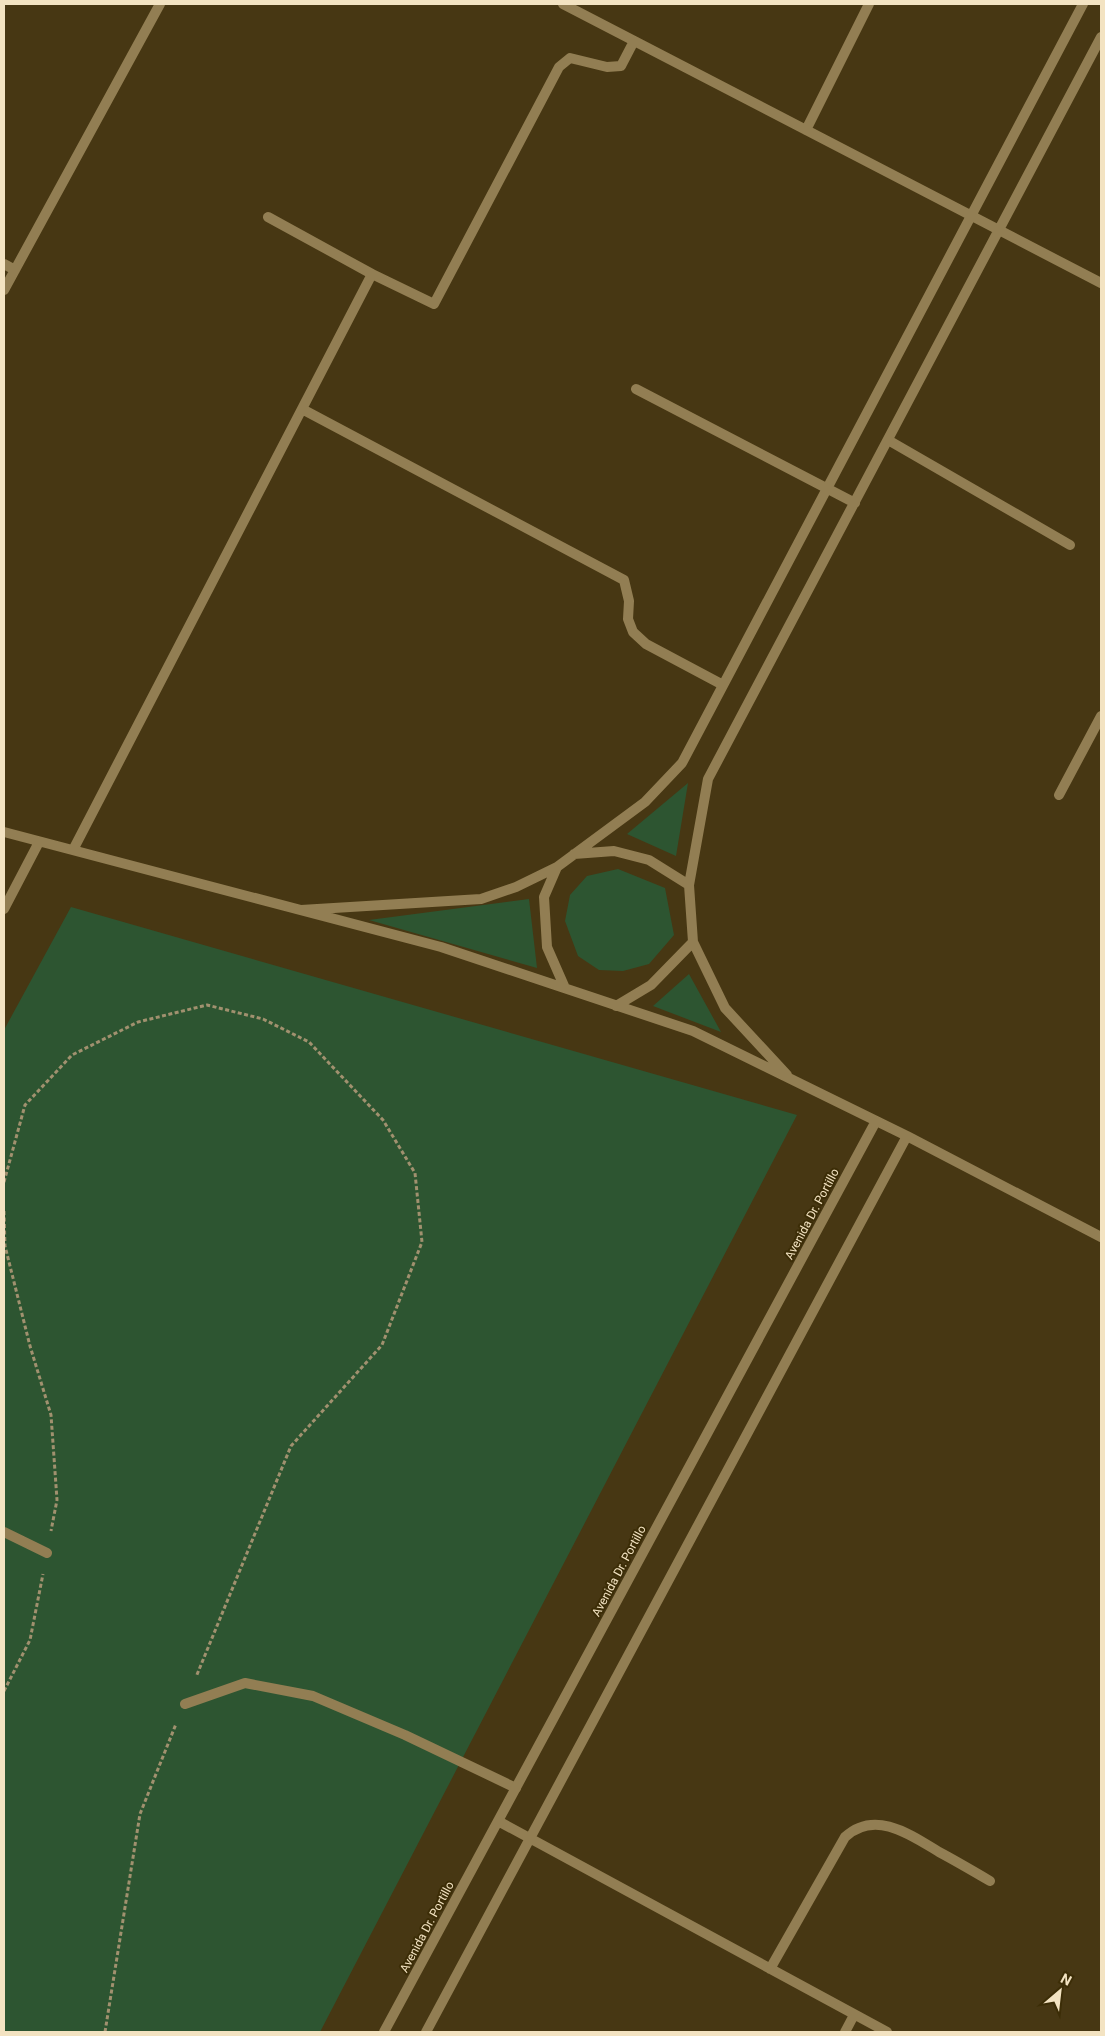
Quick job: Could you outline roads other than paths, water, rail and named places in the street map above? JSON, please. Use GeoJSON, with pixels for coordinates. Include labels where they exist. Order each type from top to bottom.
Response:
{"type":"FeatureCollection","features":[{"type":"Feature","properties":{"kind":"street"},"geometry":{"type":"LineString","coordinates":[[4,290],[160,4]]}},
{"type":"Feature","properties":{"kind":"street"},"geometry":{"type":"LineString","coordinates":[[564,4],[1101,283]]}},
{"type":"Feature","properties":{"kind":"street"},"geometry":{"type":"LineString","coordinates":[[806,130],[869,4]]}},
{"type":"Feature","properties":{"kind":"street"},"geometry":{"type":"LineString","coordinates":[[301,910],[481,899],[516,887],[556,867],[645,802],[682,763],[1083,4]]}},
{"type":"Feature","properties":{"kind":"street"},"geometry":{"type":"LineString","coordinates":[[791,1079],[725,1008],[693,942],[689,885],[708,779],[1101,37]]}},
{"type":"Feature","properties":{"kind":"street"},"geometry":{"type":"LineString","coordinates":[[268,217],[372,274],[434,304],[559,67],[570,58],[607,67],[621,66],[634,41]]}},
{"type":"Feature","properties":{"kind":"street"},"geometry":{"type":"LineString","coordinates":[[4,264],[15,270]]}},
{"type":"Feature","properties":{"kind":"street"},"geometry":{"type":"LineString","coordinates":[[73,850],[372,274]]}},
{"type":"Feature","properties":{"kind":"street"},"geometry":{"type":"LineString","coordinates":[[636,390],[854,503]]}},
{"type":"Feature","properties":{"kind":"street"},"geometry":{"type":"LineString","coordinates":[[302,409],[624,580],[629,601],[628,619],[633,632],[646,644],[723,686]]}},
{"type":"Feature","properties":{"kind":"street"},"geometry":{"type":"LineString","coordinates":[[888,440],[1070,544]]}},
{"type":"Feature","properties":{"kind":"street"},"geometry":{"type":"LineString","coordinates":[[1060,795],[1101,716]]}},
{"type":"Feature","properties":{"kind":"street"},"geometry":{"type":"LineString","coordinates":[[4,832],[441,947],[694,1031],[907,1136],[1101,1237]]}},
{"type":"Feature","properties":{"kind":"street"},"geometry":{"type":"LineString","coordinates":[[4,909],[39,842]]}},
{"type":"Feature","properties":{"kind":"street"},"geometry":{"type":"LineString","coordinates":[[573,854],[614,851],[649,860],[689,885]]}},
{"type":"Feature","properties":{"kind":"street"},"geometry":{"type":"LineString","coordinates":[[556,867],[544,897],[547,947],[565,988]]}},
{"type":"Feature","properties":{"kind":"street"},"geometry":{"type":"LineString","coordinates":[[616,1006],[650,985],[693,942]]}},
{"type":"Feature","properties":{"kind":"street","name":"Avenida Dr. Portillo"},"geometry":{"type":"LineString","coordinates":[[384,2032],[876,1121]]}},
{"type":"Feature","properties":{"kind":"street"},"geometry":{"type":"LineString","coordinates":[[426,2032],[907,1136]]}},
{"type":"Feature","properties":{"kind":"street"},"geometry":{"type":"LineString","coordinates":[[4,1532],[47,1553]]}},
{"type":"Feature","properties":{"kind":"street"},"geometry":{"type":"LineString","coordinates":[[185,1704],[245,1683],[313,1696],[405,1735],[516,1788]]}},
{"type":"Feature","properties":{"kind":"street"},"geometry":{"type":"LineString","coordinates":[[498,1821],[529,1840],[887,2032]]}},
{"type":"Feature","properties":{"kind":"street"},"geometry":{"type":"LineString","coordinates":[[770,1969],[845,1837],[861,1827],[878,1824],[903,1831],[990,1880]]}},
{"type":"Feature","properties":{"kind":"street"},"geometry":{"type":"LineString","coordinates":[[845,2032],[854,2015]]}}]}
